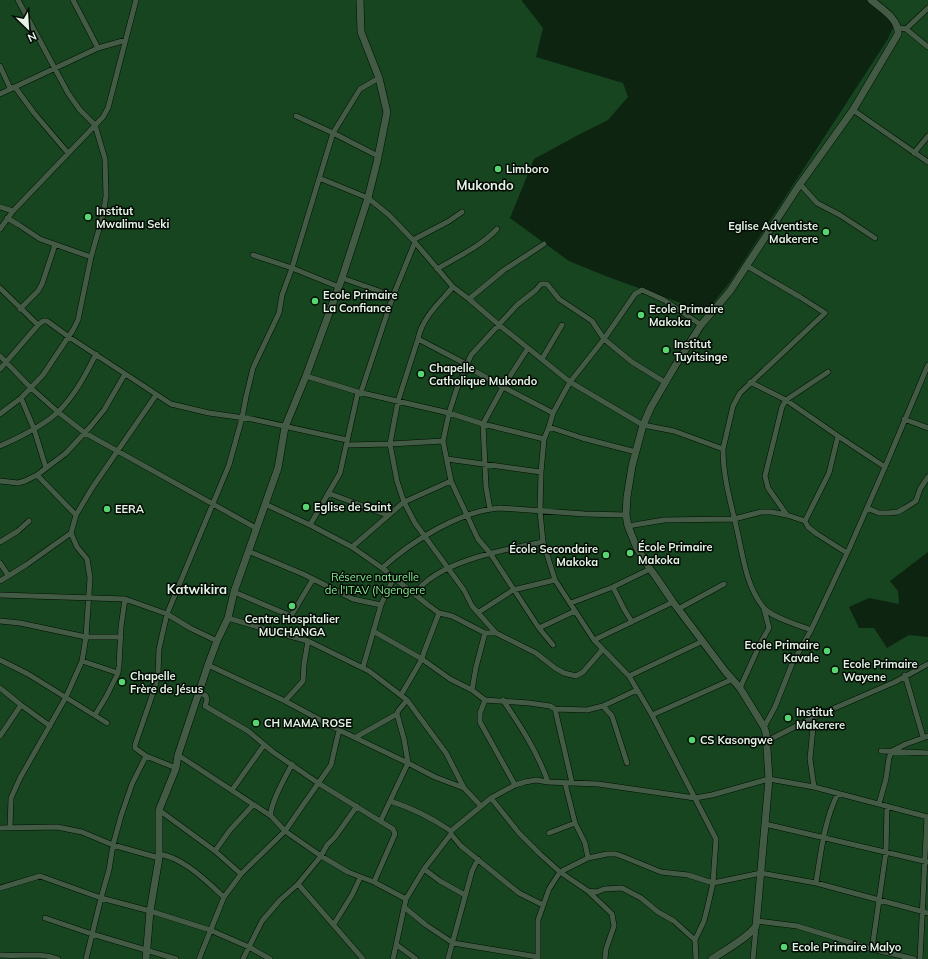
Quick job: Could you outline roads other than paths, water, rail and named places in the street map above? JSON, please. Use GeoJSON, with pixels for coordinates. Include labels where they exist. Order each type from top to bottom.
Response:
{"type":"FeatureCollection","features":[{"type":"Feature","properties":{"kind":"street"},"geometry":{"type":"LineString","coordinates":[[0,414],[21,398],[43,375],[69,337],[78,320],[106,196],[105,159],[95,125],[80,110],[54,69],[18,0]]}},
{"type":"Feature","properties":{"kind":"street"},"geometry":{"type":"LineString","coordinates":[[73,0],[98,48]]}},
{"type":"Feature","properties":{"kind":"street"},"geometry":{"type":"LineString","coordinates":[[0,229],[13,211],[103,117],[108,108],[136,0]]}},
{"type":"Feature","properties":{"kind":"street"},"geometry":{"type":"LineString","coordinates":[[146,959],[150,911],[159,856],[159,810],[176,768],[178,755],[208,664],[228,618],[234,592],[278,468],[285,427],[306,376],[339,287],[368,198],[378,156],[387,112],[379,78],[361,32],[360,0]]}},
{"type":"Feature","properties":{"kind":"street"},"geometry":{"type":"LineString","coordinates":[[871,0],[902,29],[928,47]]}},
{"type":"Feature","properties":{"kind":"street"},"geometry":{"type":"LineString","coordinates":[[753,959],[762,873],[769,779],[767,741],[764,728],[740,688],[725,671],[680,608],[673,602],[636,546],[628,526],[626,515],[632,466],[643,425],[651,407],[701,325],[730,291],[800,184],[853,110],[898,34],[928,8]]}},
{"type":"Feature","properties":{"kind":"street"},"geometry":{"type":"LineString","coordinates":[[0,94],[98,48],[126,40]]}},
{"type":"Feature","properties":{"kind":"street"},"geometry":{"type":"LineString","coordinates":[[0,66],[10,88],[15,87]]}},
{"type":"Feature","properties":{"kind":"street"},"geometry":{"type":"LineString","coordinates":[[176,768],[146,756],[135,748],[158,674],[159,649],[166,614],[229,465],[242,418],[253,368],[279,313],[282,295],[292,268],[333,133],[360,89],[379,78]]}},
{"type":"Feature","properties":{"kind":"street"},"geometry":{"type":"LineString","coordinates":[[15,87],[34,113],[68,153]]}},
{"type":"Feature","properties":{"kind":"street"},"geometry":{"type":"LineString","coordinates":[[853,110],[928,162]]}},
{"type":"Feature","properties":{"kind":"street"},"geometry":{"type":"LineString","coordinates":[[296,116],[378,156]]}},
{"type":"Feature","properties":{"kind":"street"},"geometry":{"type":"LineString","coordinates":[[914,153],[928,136]]}},
{"type":"Feature","properties":{"kind":"street"},"geometry":{"type":"LineString","coordinates":[[319,178],[368,198],[388,215],[414,241],[453,287],[570,382],[643,425],[674,430],[723,449]]}},
{"type":"Feature","properties":{"kind":"street"},"geometry":{"type":"LineString","coordinates":[[800,184],[817,203],[840,215],[875,238]]}},
{"type":"Feature","properties":{"kind":"street"},"geometry":{"type":"LineString","coordinates":[[0,208],[13,211]]}},
{"type":"Feature","properties":{"kind":"street"},"geometry":{"type":"LineString","coordinates":[[310,525],[340,473],[360,392],[393,296],[414,241],[462,212]]}},
{"type":"Feature","properties":{"kind":"street"},"geometry":{"type":"LineString","coordinates":[[7,218],[19,224],[40,239],[91,257]]}},
{"type":"Feature","properties":{"kind":"street"},"geometry":{"type":"LineString","coordinates":[[437,269],[481,243],[497,229]]}},
{"type":"Feature","properties":{"kind":"street"},"geometry":{"type":"LineString","coordinates":[[468,299],[504,270],[544,244]]}},
{"type":"Feature","properties":{"kind":"street"},"geometry":{"type":"LineString","coordinates":[[20,308],[38,291],[42,284],[55,245]]}},
{"type":"Feature","properties":{"kind":"street"},"geometry":{"type":"LineString","coordinates":[[253,255],[292,268],[339,287]]}},
{"type":"Feature","properties":{"kind":"street"},"geometry":{"type":"LineString","coordinates":[[740,688],[769,628],[764,608],[750,581],[725,484],[723,449],[733,406],[740,393],[825,313],[800,296],[747,266]]}},
{"type":"Feature","properties":{"kind":"street"},"geometry":{"type":"LineString","coordinates":[[342,278],[393,296]]}},
{"type":"Feature","properties":{"kind":"street"},"geometry":{"type":"LineString","coordinates":[[553,644],[539,628],[490,553],[478,539],[451,481],[444,441],[449,413],[466,364],[498,324],[517,305],[536,290],[541,284],[547,284],[559,300],[592,321],[604,339],[632,362],[666,383]]}},
{"type":"Feature","properties":{"kind":"street"},"geometry":{"type":"LineString","coordinates":[[453,287],[432,310],[419,331],[418,339],[398,401],[390,444],[393,464],[404,502],[415,523],[464,590],[472,606],[479,612],[496,633]]}},
{"type":"Feature","properties":{"kind":"street"},"geometry":{"type":"LineString","coordinates":[[0,288],[38,325]]}},
{"type":"Feature","properties":{"kind":"street"},"geometry":{"type":"LineString","coordinates":[[696,959],[695,940],[704,921],[712,883],[716,839],[652,715],[629,676],[594,640],[555,580],[543,542],[540,511],[544,439],[553,413],[570,382],[604,339],[635,294],[642,290],[664,300],[701,325]]}},
{"type":"Feature","properties":{"kind":"street"},"geometry":{"type":"LineString","coordinates":[[0,369],[38,325],[43,321],[47,321],[156,395],[177,406],[285,427],[347,443],[390,444],[444,441]]}},
{"type":"Feature","properties":{"kind":"street"},"geometry":{"type":"LineString","coordinates":[[542,359],[562,324]]}},
{"type":"Feature","properties":{"kind":"street"},"geometry":{"type":"LineString","coordinates":[[418,339],[466,364],[473,370],[503,387],[553,413]]}},
{"type":"Feature","properties":{"kind":"street"},"geometry":{"type":"LineString","coordinates":[[490,509],[486,487],[483,424],[503,387],[528,348]]}},
{"type":"Feature","properties":{"kind":"street"},"geometry":{"type":"LineString","coordinates":[[0,446],[34,429],[58,412],[73,394],[96,354]]}},
{"type":"Feature","properties":{"kind":"street"},"geometry":{"type":"LineString","coordinates":[[0,356],[31,388],[85,433],[256,528]]}},
{"type":"Feature","properties":{"kind":"street"},"geometry":{"type":"LineString","coordinates":[[764,728],[775,707],[792,664],[811,630],[847,553],[885,467],[904,419],[926,375],[928,365]]}},
{"type":"Feature","properties":{"kind":"street"},"geometry":{"type":"LineString","coordinates":[[787,515],[768,488],[765,476],[782,407],[786,400],[828,372]]}},
{"type":"Feature","properties":{"kind":"street"},"geometry":{"type":"LineString","coordinates":[[0,481],[18,483],[37,475],[66,453],[104,410],[125,374]]}},
{"type":"Feature","properties":{"kind":"street"},"geometry":{"type":"LineString","coordinates":[[306,376],[360,392],[449,413],[483,424],[544,439]]}},
{"type":"Feature","properties":{"kind":"street"},"geometry":{"type":"LineString","coordinates":[[750,382],[786,400],[885,467]]}},
{"type":"Feature","properties":{"kind":"street"},"geometry":{"type":"LineString","coordinates":[[10,828],[11,798],[20,778],[66,697],[82,661],[86,637],[90,578],[87,559],[77,547],[71,533],[76,515],[92,488],[156,395]]}},
{"type":"Feature","properties":{"kind":"street"},"geometry":{"type":"LineString","coordinates":[[21,398],[34,429],[46,468]]}},
{"type":"Feature","properties":{"kind":"street"},"geometry":{"type":"LineString","coordinates":[[904,419],[928,428]]}},
{"type":"Feature","properties":{"kind":"street"},"geometry":{"type":"LineString","coordinates":[[549,426],[582,438],[636,452]]}},
{"type":"Feature","properties":{"kind":"street"},"geometry":{"type":"LineString","coordinates":[[805,521],[829,473],[838,436]]}},
{"type":"Feature","properties":{"kind":"street"},"geometry":{"type":"LineString","coordinates":[[447,459],[541,472]]}},
{"type":"Feature","properties":{"kind":"street"},"geometry":{"type":"LineString","coordinates":[[37,475],[76,515]]}},
{"type":"Feature","properties":{"kind":"street"},"geometry":{"type":"LineString","coordinates":[[867,508],[879,513],[898,512],[916,501],[928,477]]}},
{"type":"Feature","properties":{"kind":"street"},"geometry":{"type":"LineString","coordinates":[[352,547],[387,515],[404,502],[451,481]]}},
{"type":"Feature","properties":{"kind":"street"},"geometry":{"type":"LineString","coordinates":[[328,493],[387,515]]}},
{"type":"Feature","properties":{"kind":"street"},"geometry":{"type":"LineString","coordinates":[[265,504],[352,547],[439,612],[452,616],[485,633],[496,633],[536,652],[555,668],[564,673],[576,676],[583,672],[603,649]]}},
{"type":"Feature","properties":{"kind":"street"},"geometry":{"type":"LineString","coordinates":[[382,568],[398,554],[424,536],[467,515],[490,509],[500,508],[626,515]]}},
{"type":"Feature","properties":{"kind":"street"},"geometry":{"type":"LineString","coordinates":[[628,526],[664,520],[734,519],[761,512],[771,512],[805,521],[808,527],[817,534],[847,553]]}},
{"type":"Feature","properties":{"kind":"street"},"geometry":{"type":"LineString","coordinates":[[0,542],[18,531],[29,520]]}},
{"type":"Feature","properties":{"kind":"street"},"geometry":{"type":"LineString","coordinates":[[0,581],[26,565],[71,533]]}},
{"type":"Feature","properties":{"kind":"street"},"geometry":{"type":"LineString","coordinates":[[415,594],[429,579],[448,568],[490,553],[543,542]]}},
{"type":"Feature","properties":{"kind":"street"},"geometry":{"type":"LineString","coordinates":[[248,551],[303,574],[353,599],[381,605]]}},
{"type":"Feature","properties":{"kind":"street"},"geometry":{"type":"LineString","coordinates":[[0,563],[8,575]]}},
{"type":"Feature","properties":{"kind":"street"},"geometry":{"type":"LineString","coordinates":[[571,603],[613,587],[650,569]]}},
{"type":"Feature","properties":{"kind":"street"},"geometry":{"type":"LineString","coordinates":[[363,667],[381,605],[394,577]]}},
{"type":"Feature","properties":{"kind":"street"},"geometry":{"type":"LineString","coordinates":[[234,592],[291,616],[313,579]]}},
{"type":"Feature","properties":{"kind":"street"},"geometry":{"type":"LineString","coordinates":[[479,612],[513,590],[555,580]]}},
{"type":"Feature","properties":{"kind":"street"},"geometry":{"type":"LineString","coordinates":[[680,608],[724,584]]}},
{"type":"Feature","properties":{"kind":"street"},"geometry":{"type":"LineString","coordinates":[[613,587],[624,610],[632,622]]}},
{"type":"Feature","properties":{"kind":"street"},"geometry":{"type":"LineString","coordinates":[[0,595],[125,599],[166,614],[217,641]]}},
{"type":"Feature","properties":{"kind":"street"},"geometry":{"type":"LineString","coordinates":[[95,715],[106,698],[118,673],[125,599]]}},
{"type":"Feature","properties":{"kind":"street"},"geometry":{"type":"LineString","coordinates":[[594,640],[673,602]]}},
{"type":"Feature","properties":{"kind":"street"},"geometry":{"type":"LineString","coordinates":[[764,608],[773,614],[811,630]]}},
{"type":"Feature","properties":{"kind":"street"},"geometry":{"type":"LineString","coordinates":[[539,628],[575,611]]}},
{"type":"Feature","properties":{"kind":"street"},"geometry":{"type":"LineString","coordinates":[[401,695],[422,659],[439,612]]}},
{"type":"Feature","properties":{"kind":"street"},"geometry":{"type":"LineString","coordinates":[[228,618],[308,640],[363,667],[401,695],[407,700],[446,753],[464,788],[480,805]]}},
{"type":"Feature","properties":{"kind":"street"},"geometry":{"type":"LineString","coordinates":[[0,621],[20,623],[86,637],[122,637]]}},
{"type":"Feature","properties":{"kind":"street"},"geometry":{"type":"LineString","coordinates":[[374,631],[422,659],[450,679],[472,690],[485,700],[503,700],[550,706],[555,709],[587,710],[603,706],[637,690]]}},
{"type":"Feature","properties":{"kind":"street"},"geometry":{"type":"LineString","coordinates":[[472,690],[476,667],[485,633]]}},
{"type":"Feature","properties":{"kind":"street"},"geometry":{"type":"LineString","coordinates":[[285,701],[303,680],[308,640]]}},
{"type":"Feature","properties":{"kind":"street"},"geometry":{"type":"LineString","coordinates":[[629,676],[703,641]]}},
{"type":"Feature","properties":{"kind":"street"},"geometry":{"type":"LineString","coordinates":[[0,660],[28,674],[107,723]]}},
{"type":"Feature","properties":{"kind":"street"},"geometry":{"type":"LineString","coordinates":[[82,661],[118,673]]}},
{"type":"Feature","properties":{"kind":"street"},"geometry":{"type":"LineString","coordinates":[[208,664],[408,763],[434,778],[464,788]]}},
{"type":"Feature","properties":{"kind":"street"},"geometry":{"type":"LineString","coordinates":[[767,741],[814,717],[895,682],[928,664]]}},
{"type":"Feature","properties":{"kind":"street"},"geometry":{"type":"LineString","coordinates":[[879,804],[886,779],[889,758],[892,751],[926,736],[906,675]]}},
{"type":"Feature","properties":{"kind":"street"},"geometry":{"type":"LineString","coordinates":[[652,715],[733,679]]}},
{"type":"Feature","properties":{"kind":"street"},"geometry":{"type":"LineString","coordinates":[[0,688],[50,726]]}},
{"type":"Feature","properties":{"kind":"street"},"geometry":{"type":"LineString","coordinates":[[199,692],[206,696],[207,700],[205,706],[248,731],[264,745],[318,783],[394,828],[395,834],[374,882]]}},
{"type":"Feature","properties":{"kind":"street"},"geometry":{"type":"LineString","coordinates":[[356,737],[397,714],[407,700]]}},
{"type":"Feature","properties":{"kind":"street"},"geometry":{"type":"LineString","coordinates":[[485,700],[480,713],[480,722],[515,785]]}},
{"type":"Feature","properties":{"kind":"street"},"geometry":{"type":"LineString","coordinates":[[503,700],[538,755],[548,782]]}},
{"type":"Feature","properties":{"kind":"street"},"geometry":{"type":"LineString","coordinates":[[0,736],[21,705]]}},
{"type":"Feature","properties":{"kind":"street"},"geometry":{"type":"LineString","coordinates":[[603,706],[612,716],[627,764]]}},
{"type":"Feature","properties":{"kind":"street"},"geometry":{"type":"LineString","coordinates":[[555,709],[572,783]]}},
{"type":"Feature","properties":{"kind":"street"},"geometry":{"type":"LineString","coordinates":[[381,820],[408,763],[404,739],[397,714]]}},
{"type":"Feature","properties":{"kind":"street"},"geometry":{"type":"LineString","coordinates":[[814,717],[810,759],[814,787]]}},
{"type":"Feature","properties":{"kind":"street"},"geometry":{"type":"LineString","coordinates":[[199,959],[224,897],[241,874],[285,831],[331,765],[339,730]]}},
{"type":"Feature","properties":{"kind":"street"},"geometry":{"type":"LineString","coordinates":[[232,790],[264,745]]}},
{"type":"Feature","properties":{"kind":"street"},"geometry":{"type":"LineString","coordinates":[[881,751],[928,753]]}},
{"type":"Feature","properties":{"kind":"street"},"geometry":{"type":"LineString","coordinates":[[178,755],[271,816],[285,831],[321,856],[348,872],[360,878],[374,882],[406,899]]}},
{"type":"Feature","properties":{"kind":"street"},"geometry":{"type":"LineString","coordinates":[[86,959],[109,870],[113,845],[132,784],[146,756]]}},
{"type":"Feature","properties":{"kind":"street"},"geometry":{"type":"LineString","coordinates":[[271,816],[270,812],[275,798],[292,764]]}},
{"type":"Feature","properties":{"kind":"street"},"geometry":{"type":"LineString","coordinates":[[393,959],[406,899],[424,869],[451,832],[480,805],[515,785],[536,780],[548,782],[598,784],[695,798],[712,795],[769,779],[814,787],[928,817],[926,912],[920,959]]}},
{"type":"Feature","properties":{"kind":"street"},"geometry":{"type":"LineString","coordinates":[[565,783],[575,823],[585,843],[588,858]]}},
{"type":"Feature","properties":{"kind":"street"},"geometry":{"type":"LineString","coordinates":[[816,883],[823,838],[832,806],[838,793]]}},
{"type":"Feature","properties":{"kind":"street"},"geometry":{"type":"LineString","coordinates":[[491,798],[519,833],[560,872],[588,891],[612,914],[614,926],[606,949],[605,959]]}},
{"type":"Feature","properties":{"kind":"street"},"geometry":{"type":"LineString","coordinates":[[390,801],[408,807],[435,820],[451,832],[461,846],[519,893],[543,906]]}},
{"type":"Feature","properties":{"kind":"street"},"geometry":{"type":"LineString","coordinates":[[215,851],[230,830],[253,805]]}},
{"type":"Feature","properties":{"kind":"street"},"geometry":{"type":"LineString","coordinates":[[243,959],[262,921],[280,900],[298,884],[321,856],[327,845],[335,838],[357,806]]}},
{"type":"Feature","properties":{"kind":"street"},"geometry":{"type":"LineString","coordinates":[[872,949],[886,852],[887,806]]}},
{"type":"Feature","properties":{"kind":"street"},"geometry":{"type":"LineString","coordinates":[[159,810],[215,851],[241,874]]}},
{"type":"Feature","properties":{"kind":"street"},"geometry":{"type":"LineString","coordinates":[[549,833],[575,823]]}},
{"type":"Feature","properties":{"kind":"street"},"geometry":{"type":"LineString","coordinates":[[765,824],[927,862]]}},
{"type":"Feature","properties":{"kind":"street"},"geometry":{"type":"LineString","coordinates":[[0,828],[57,827],[82,832],[113,845],[176,860],[197,873],[224,897]]}},
{"type":"Feature","properties":{"kind":"street"},"geometry":{"type":"LineString","coordinates":[[404,907],[426,925],[454,943],[538,958],[538,920],[549,889],[560,872],[588,858],[607,854],[616,854],[661,872],[688,875],[712,883],[762,873],[816,883],[926,912]]}},
{"type":"Feature","properties":{"kind":"street"},"geometry":{"type":"LineString","coordinates":[[448,959],[454,943],[472,870],[478,859]]}},
{"type":"Feature","properties":{"kind":"street"},"geometry":{"type":"LineString","coordinates":[[424,869],[440,881],[465,895]]}},
{"type":"Feature","properties":{"kind":"street"},"geometry":{"type":"LineString","coordinates":[[0,888],[40,876],[101,898],[150,911],[210,930],[249,947],[270,959]]}},
{"type":"Feature","properties":{"kind":"street"},"geometry":{"type":"LineString","coordinates":[[334,924],[352,895],[360,878]]}},
{"type":"Feature","properties":{"kind":"street"},"geometry":{"type":"LineString","coordinates":[[298,884],[363,959]]}},
{"type":"Feature","properties":{"kind":"street"},"geometry":{"type":"LineString","coordinates":[[588,891],[597,892],[604,889],[622,888],[641,898],[658,912],[674,921],[695,940]]}},
{"type":"Feature","properties":{"kind":"street"},"geometry":{"type":"LineString","coordinates":[[45,918],[92,934],[176,959]]}},
{"type":"Feature","properties":{"kind":"street"},"geometry":{"type":"LineString","coordinates":[[757,923],[797,926],[872,949],[913,959]]}},
{"type":"Feature","properties":{"kind":"street"},"geometry":{"type":"LineString","coordinates":[[712,959],[754,930],[757,923]]}},
{"type":"Feature","properties":{"kind":"street"},"geometry":{"type":"LineString","coordinates":[[397,945],[416,959]]}},
{"type":"Feature","properties":{"kind":"street"},"geometry":{"type":"LineString","coordinates":[[0,955],[12,956],[34,954],[50,956],[58,959]]}},
{"type":"Feature","properties":{"kind":"place","name":"Limboro"},"geometry":{"type":"Point","coordinates":[498,169]}},
{"type":"Feature","properties":{"kind":"place","name":"Institut Mwalimu Seki"},"geometry":{"type":"Point","coordinates":[88,217]}},
{"type":"Feature","properties":{"kind":"place","name":"Eglise Adventiste Makerere"},"geometry":{"type":"Point","coordinates":[826,232]}},
{"type":"Feature","properties":{"kind":"place","name":"Ecole Primaire La Confiance"},"geometry":{"type":"Point","coordinates":[315,301]}},
{"type":"Feature","properties":{"kind":"place","name":"Ecole Primaire Makoka"},"geometry":{"type":"Point","coordinates":[641,315]}},
{"type":"Feature","properties":{"kind":"place","name":"Institut Tuyitsinge"},"geometry":{"type":"Point","coordinates":[666,350]}},
{"type":"Feature","properties":{"kind":"place","name":"Chapelle Catholique Mukondo"},"geometry":{"type":"Point","coordinates":[421,374]}},
{"type":"Feature","properties":{"kind":"place","name":"Eglise de Saint"},"geometry":{"type":"Point","coordinates":[306,507]}},
{"type":"Feature","properties":{"kind":"place","name":"EERA"},"geometry":{"type":"Point","coordinates":[107,509]}},
{"type":"Feature","properties":{"kind":"place","name":"École Primaire Makoka"},"geometry":{"type":"Point","coordinates":[630,553]}},
{"type":"Feature","properties":{"kind":"place","name":"École Secondaire Makoka"},"geometry":{"type":"Point","coordinates":[606,555]}},
{"type":"Feature","properties":{"kind":"place","name":"Centre Hospitalier MUCHANGA"},"geometry":{"type":"Point","coordinates":[292,606]}},
{"type":"Feature","properties":{"kind":"place","name":"Ecole Primaire Kavale"},"geometry":{"type":"Point","coordinates":[827,651]}},
{"type":"Feature","properties":{"kind":"place","name":"Ecole Primaire Wayene"},"geometry":{"type":"Point","coordinates":[835,670]}},
{"type":"Feature","properties":{"kind":"place","name":"Chapelle Frère de Jésus"},"geometry":{"type":"Point","coordinates":[122,682]}},
{"type":"Feature","properties":{"kind":"place","name":"Institut Makerere"},"geometry":{"type":"Point","coordinates":[788,718]}},
{"type":"Feature","properties":{"kind":"place","name":"CH MAMA ROSE"},"geometry":{"type":"Point","coordinates":[256,723]}},
{"type":"Feature","properties":{"kind":"place","name":"CS Kasongwe"},"geometry":{"type":"Point","coordinates":[692,740]}},
{"type":"Feature","properties":{"kind":"place","name":"Ecole Primaire Malyo"},"geometry":{"type":"Point","coordinates":[784,947]}},
{"type":"Feature","properties":{"kind":"district","name":"Mukondo"},"geometry":{"type":"Point","coordinates":[485,185]}},
{"type":"Feature","properties":{"kind":"district","name":"Katwikira"},"geometry":{"type":"Point","coordinates":[197,589]}},
{"type":"Feature","properties":{"kind":"park label","name":"Réserve naturelle de l'ITAV (Ngengere"},"geometry":{"type":"Point","coordinates":[375,583]}}]}
